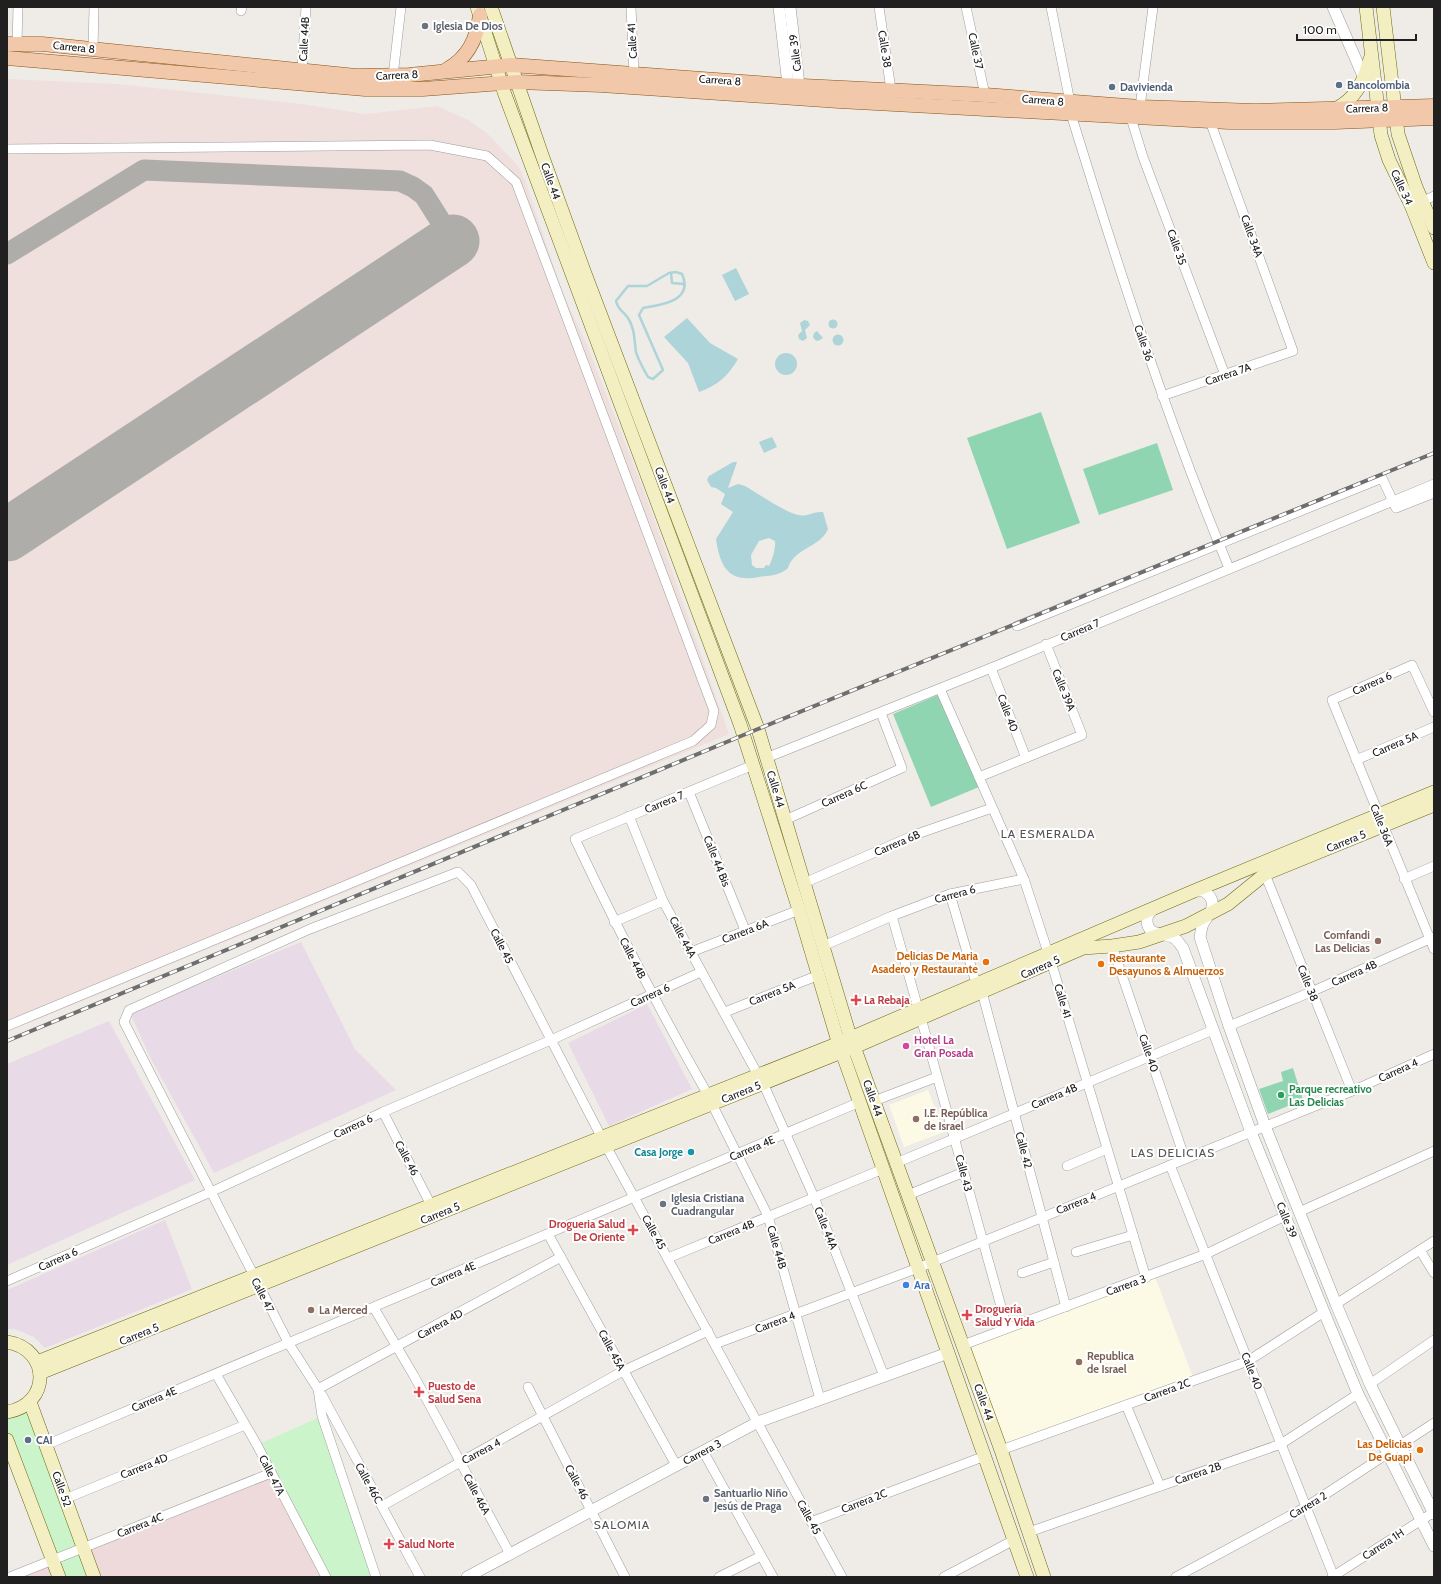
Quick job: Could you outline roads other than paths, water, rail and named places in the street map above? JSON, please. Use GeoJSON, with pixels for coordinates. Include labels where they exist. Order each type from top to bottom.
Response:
{"type":"FeatureCollection","features":[{"type":"Feature","properties":{"kind":"main road"},"geometry":{"type":"LineString","coordinates":[[1383,7],[1386,113]]}},
{"type":"Feature","properties":{"kind":"main road"},"geometry":{"type":"LineString","coordinates":[[444,72],[454,66],[470,49],[475,38],[483,10]]}},
{"type":"Feature","properties":{"kind":"main road","name":"Calle 44"},"geometry":{"type":"LineString","coordinates":[[483,10],[511,65],[547,170],[756,724],[823,946],[860,1102],[1027,1577]]}},
{"type":"Feature","properties":{"kind":"main road","name":"Calle 44"},"geometry":{"type":"LineString","coordinates":[[483,10],[495,66],[501,83],[740,724],[819,974],[846,1044],[874,1101],[1001,1450],[1044,1577]]}},
{"type":"Feature","properties":{"kind":"main road"},"geometry":{"type":"LineString","coordinates":[[1367,11],[1374,28],[1386,113]]}},
{"type":"Feature","properties":{"kind":"main road"},"geometry":{"type":"LineString","coordinates":[[1367,11],[1372,52],[1386,113]]}},
{"type":"Feature","properties":{"kind":"main road","name":"Carrera 8"},"geometry":{"type":"LineString","coordinates":[[12,44],[42,44],[356,76],[393,76],[511,65],[634,74],[794,91],[892,90],[985,95],[1131,118],[1256,123],[1386,113],[1434,106]]}},
{"type":"Feature","properties":{"kind":"main road"},"geometry":{"type":"LineString","coordinates":[[1335,109],[1344,105],[1353,97],[1364,78],[1372,52]]}},
{"type":"Feature","properties":{"kind":"main road","name":"Carrera 8"},"geometry":{"type":"LineString","coordinates":[[7,58],[366,89],[423,89],[517,82],[794,91],[1070,108],[1140,107],[1255,111],[1335,109],[1434,118]]}},
{"type":"Feature","properties":{"kind":"main road","name":"Calle 34"},"geometry":{"type":"LineString","coordinates":[[1386,113],[1428,199],[1434,228]]}},
{"type":"Feature","properties":{"kind":"main road","name":"Calle 34"},"geometry":{"type":"LineString","coordinates":[[1386,113],[1381,135],[1390,160],[1411,205],[1434,263]]}},
{"type":"Feature","properties":{"kind":"main road","name":"Carrera 5"},"geometry":{"type":"LineString","coordinates":[[1050,957],[1083,948],[1112,946],[1164,935],[1210,915],[1244,893],[1265,874],[1381,821],[1434,792]]}},
{"type":"Feature","properties":{"kind":"main road","name":"Carrera 5"},"geometry":{"type":"LineString","coordinates":[[38,1368],[846,1044],[1050,957],[1156,907],[1194,891],[1381,821],[1434,804]]}},
{"type":"Feature","properties":{"kind":"main road","name":"Carrera 5"},"geometry":{"type":"LineString","coordinates":[[256,1281],[431,1205],[604,1142]]}},
{"type":"Feature","properties":{"kind":"main road"},"geometry":{"type":"LineString","coordinates":[[7,1342],[21,1346],[28,1350],[38,1368],[38,1389],[30,1402],[23,1407],[7,1412]]}},
{"type":"Feature","properties":{"kind":"main road","name":"Calle 52"},"geometry":{"type":"LineString","coordinates":[[30,1402],[94,1577]]}},
{"type":"Feature","properties":{"kind":"main road"},"geometry":{"type":"LineString","coordinates":[[7,1440],[59,1577]]}},
{"type":"Feature","properties":{"kind":"main road"},"geometry":{"type":"LineString","coordinates":[[1001,1503],[1016,1498]]}},
{"type":"Feature","properties":{"kind":"street"},"geometry":{"type":"LineString","coordinates":[[12,44],[18,7]]}},
{"type":"Feature","properties":{"kind":"street"},"geometry":{"type":"LineString","coordinates":[[93,49],[94,7]]}},
{"type":"Feature","properties":{"kind":"street","name":"Calle 44B"},"geometry":{"type":"LineString","coordinates":[[302,70],[306,7]]}},
{"type":"Feature","properties":{"kind":"street"},"geometry":{"type":"LineString","coordinates":[[393,76],[401,7]]}},
{"type":"Feature","properties":{"kind":"street","name":"Calle 41"},"geometry":{"type":"LineString","coordinates":[[631,7],[634,74]]}},
{"type":"Feature","properties":{"kind":"street","name":"Calle 39"},"geometry":{"type":"LineString","coordinates":[[779,7],[794,91]]}},
{"type":"Feature","properties":{"kind":"street","name":"Calle 39"},"geometry":{"type":"LineString","coordinates":[[790,7],[794,91]]}},
{"type":"Feature","properties":{"kind":"street","name":"Calle 38"},"geometry":{"type":"LineString","coordinates":[[879,7],[892,90]]}},
{"type":"Feature","properties":{"kind":"street","name":"Calle 37"},"geometry":{"type":"LineString","coordinates":[[966,7],[985,95]]}},
{"type":"Feature","properties":{"kind":"street","name":"Calle 36"},"geometry":{"type":"LineString","coordinates":[[1051,7],[1070,108],[1123,284],[1162,396],[1229,568]]}},
{"type":"Feature","properties":{"kind":"street"},"geometry":{"type":"LineString","coordinates":[[1140,107],[1154,7]]}},
{"type":"Feature","properties":{"kind":"street"},"geometry":{"type":"LineString","coordinates":[[1333,7],[1364,78]]}},
{"type":"Feature","properties":{"kind":"street","name":"Calle 35"},"geometry":{"type":"LineString","coordinates":[[1131,118],[1143,157],[1225,375]]}},
{"type":"Feature","properties":{"kind":"street","name":"Calle 34A"},"geometry":{"type":"LineString","coordinates":[[1210,121],[1293,351]]}},
{"type":"Feature","properties":{"kind":"street"},"geometry":{"type":"LineString","coordinates":[[7,149],[430,145],[487,156],[516,182],[714,711],[711,725],[693,741],[7,1026]]}},
{"type":"Feature","properties":{"kind":"street","name":"Carrera 7A"},"geometry":{"type":"LineString","coordinates":[[1162,396],[1293,351]]}},
{"type":"Feature","properties":{"kind":"street"},"geometry":{"type":"LineString","coordinates":[[1017,626],[1382,478],[1396,508],[1434,493]]}},
{"type":"Feature","properties":{"kind":"street","name":"Carrera 7"},"geometry":{"type":"LineString","coordinates":[[766,758],[940,689],[1392,500],[1434,484]]}},
{"type":"Feature","properties":{"kind":"street","name":"Calle 39A"},"geometry":{"type":"LineString","coordinates":[[1026,758],[1082,735],[1046,644]]}},
{"type":"Feature","properties":{"kind":"street","name":"Carrera 6"},"geometry":{"type":"LineString","coordinates":[[1332,700],[1412,665],[1434,712]]}},
{"type":"Feature","properties":{"kind":"street","name":"Calle 40"},"geometry":{"type":"LineString","coordinates":[[991,668],[1026,758]]}},
{"type":"Feature","properties":{"kind":"street","name":"Calle 41"},"geometry":{"type":"LineString","coordinates":[[940,689],[1024,879],[1050,957],[1146,1278]]}},
{"type":"Feature","properties":{"kind":"street","name":"Calle 36A"},"geometry":{"type":"LineString","coordinates":[[1332,700],[1404,879],[1431,938],[1434,948]]}},
{"type":"Feature","properties":{"kind":"street","name":"Carrera 6C"},"geometry":{"type":"LineString","coordinates":[[785,820],[902,768],[881,713]]}},
{"type":"Feature","properties":{"kind":"street","name":"Carrera 5A"},"geometry":{"type":"LineString","coordinates":[[1356,760],[1434,727]]}},
{"type":"Feature","properties":{"kind":"street"},"geometry":{"type":"LineString","coordinates":[[979,777],[1026,758]]}},
{"type":"Feature","properties":{"kind":"street","name":"Carrera 7"},"geometry":{"type":"LineString","coordinates":[[575,838],[753,765]]}},
{"type":"Feature","properties":{"kind":"street","name":"Calle 44 Bis"},"geometry":{"type":"LineString","coordinates":[[689,792],[745,930]]}},
{"type":"Feature","properties":{"kind":"street","name":"Carrera 6B"},"geometry":{"type":"LineString","coordinates":[[804,883],[917,834],[992,808]]}},
{"type":"Feature","properties":{"kind":"street","name":"Calle 44A"},"geometry":{"type":"LineString","coordinates":[[629,816],[664,901],[701,972],[725,1012],[761,1079],[814,1197],[884,1376]]}},
{"type":"Feature","properties":{"kind":"street","name":"Calle 44B"},"geometry":{"type":"LineString","coordinates":[[575,838],[614,922],[651,994],[710,1099],[768,1216],[820,1399]]}},
{"type":"Feature","properties":{"kind":"street"},"geometry":{"type":"LineString","coordinates":[[1404,879],[1434,866]]}},
{"type":"Feature","properties":{"kind":"street","name":"Calle 45"},"geometry":{"type":"LineString","coordinates":[[124,1022],[129,1010],[310,929],[458,872],[471,885],[604,1142],[842,1577]]}},
{"type":"Feature","properties":{"kind":"street","name":"Calle 38"},"geometry":{"type":"LineString","coordinates":[[1265,874],[1311,992],[1352,1091]]}},
{"type":"Feature","properties":{"kind":"street","name":"Carrera 6"},"geometry":{"type":"LineString","coordinates":[[823,946],[892,916],[950,894],[1024,879]]}},
{"type":"Feature","properties":{"kind":"street"},"geometry":{"type":"LineString","coordinates":[[1194,891],[1204,892],[1211,899],[1212,904],[1210,915]]}},
{"type":"Feature","properties":{"kind":"street","name":"Calle 42"},"geometry":{"type":"LineString","coordinates":[[950,894],[1015,1113],[1066,1307]]}},
{"type":"Feature","properties":{"kind":"street"},"geometry":{"type":"LineString","coordinates":[[614,922],[664,901]]}},
{"type":"Feature","properties":{"kind":"street","name":"Calle 39"},"geometry":{"type":"LineString","coordinates":[[1156,907],[1150,911],[1147,918],[1147,924],[1151,930],[1157,934],[1174,938],[1183,948],[1251,1132],[1358,1394],[1434,1546]]}},
{"type":"Feature","properties":{"kind":"street","name":"Carrera 6A"},"geometry":{"type":"LineString","coordinates":[[691,952],[799,910]]}},
{"type":"Feature","properties":{"kind":"street","name":"Calle 39"},"geometry":{"type":"LineString","coordinates":[[1210,915],[1202,926],[1200,937],[1229,1026],[1265,1126],[1336,1304],[1370,1384],[1434,1513]]}},
{"type":"Feature","properties":{"kind":"street","name":"Calle 43"},"geometry":{"type":"LineString","coordinates":[[892,916],[1007,1328]]}},
{"type":"Feature","properties":{"kind":"street","name":"Carrera 4B"},"geometry":{"type":"LineString","coordinates":[[1229,1026],[1311,992],[1431,938]]}},
{"type":"Feature","properties":{"kind":"street","name":"Calle 40"},"geometry":{"type":"LineString","coordinates":[[1112,946],[1184,1159]]}},
{"type":"Feature","properties":{"kind":"street","name":"Carrera 6"},"geometry":{"type":"LineString","coordinates":[[7,1282],[211,1192],[383,1112],[551,1040],[701,972]]}},
{"type":"Feature","properties":{"kind":"street","name":"Carrera 5A"},"geometry":{"type":"LineString","coordinates":[[725,1012],[819,974]]}},
{"type":"Feature","properties":{"kind":"street","name":"Calle 47"},"geometry":{"type":"LineString","coordinates":[[124,1022],[289,1344],[318,1389],[322,1416],[376,1577]]}},
{"type":"Feature","properties":{"kind":"street","name":"Carrera 4B"},"geometry":{"type":"LineString","coordinates":[[896,1163],[1213,1030]]}},
{"type":"Feature","properties":{"kind":"street","name":"Carrera 4"},"geometry":{"type":"LineString","coordinates":[[715,1344],[918,1268],[1352,1091],[1434,1054]]}},
{"type":"Feature","properties":{"kind":"street"},"geometry":{"type":"LineString","coordinates":[[874,1101],[938,1077]]}},
{"type":"Feature","properties":{"kind":"street","name":"Carrera 4E"},"geometry":{"type":"LineString","coordinates":[[46,1445],[289,1344],[860,1102]]}},
{"type":"Feature","properties":{"kind":"street","name":"Calle 46"},"geometry":{"type":"LineString","coordinates":[[383,1112],[431,1205]]}},
{"type":"Feature","properties":{"kind":"street"},"geometry":{"type":"LineString","coordinates":[[1067,1166],[1107,1149]]}},
{"type":"Feature","properties":{"kind":"street"},"geometry":{"type":"LineString","coordinates":[[1299,1212],[1434,1151]]}},
{"type":"Feature","properties":{"kind":"street","name":"Calle 40"},"geometry":{"type":"LineString","coordinates":[[1170,1165],[1333,1577]]}},
{"type":"Feature","properties":{"kind":"street","name":"Carrera 4B"},"geometry":{"type":"LineString","coordinates":[[668,1258],[883,1169]]}},
{"type":"Feature","properties":{"kind":"street"},"geometry":{"type":"LineString","coordinates":[[908,1195],[964,1172]]}},
{"type":"Feature","properties":{"kind":"street","name":"Carrera 3"},"geometry":{"type":"LineString","coordinates":[[963,1345],[1146,1278],[1206,1254],[1285,1216]]}},
{"type":"Feature","properties":{"kind":"street","name":"Calle 45A"},"geometry":{"type":"LineString","coordinates":[[548,1234],[676,1465]]}},
{"type":"Feature","properties":{"kind":"street"},"geometry":{"type":"LineString","coordinates":[[1076,1252],[1133,1236]]}},
{"type":"Feature","properties":{"kind":"street"},"geometry":{"type":"LineString","coordinates":[[1336,1304],[1434,1241]]}},
{"type":"Feature","properties":{"kind":"street"},"geometry":{"type":"LineString","coordinates":[[1420,1250],[1434,1273]]}},
{"type":"Feature","properties":{"kind":"street","name":"Carrera 4D"},"geometry":{"type":"LineString","coordinates":[[318,1389],[561,1258]]}},
{"type":"Feature","properties":{"kind":"street"},"geometry":{"type":"LineString","coordinates":[[1022,1273],[1054,1262]]}},
{"type":"Feature","properties":{"kind":"street","name":"Calle 46A"},"geometry":{"type":"LineString","coordinates":[[374,1308],[398,1347],[510,1554]]}},
{"type":"Feature","properties":{"kind":"street","name":"Carrera 2C"},"geometry":{"type":"LineString","coordinates":[[1001,1450],[1248,1361],[1324,1312]]}},
{"type":"Feature","properties":{"kind":"street","name":"Carrera 4"},"geometry":{"type":"LineString","coordinates":[[382,1506],[543,1418],[624,1371],[708,1331]]}},
{"type":"Feature","properties":{"kind":"street"},"geometry":{"type":"LineString","coordinates":[[1370,1384],[1434,1340]]}},
{"type":"Feature","properties":{"kind":"street","name":"Carrera 3"},"geometry":{"type":"LineString","coordinates":[[467,1577],[758,1422],[948,1353]]}},
{"type":"Feature","properties":{"kind":"street","name":"Calle 47A"},"geometry":{"type":"LineString","coordinates":[[216,1374],[326,1577]]}},
{"type":"Feature","properties":{"kind":"street","name":"Calle 46"},"geometry":{"type":"LineString","coordinates":[[528,1388],[592,1510],[625,1577]]}},
{"type":"Feature","properties":{"kind":"street","name":"Calle 46C"},"geometry":{"type":"LineString","coordinates":[[318,1389],[420,1577]]}},
{"type":"Feature","properties":{"kind":"street","name":"Carrera 2B"},"geometry":{"type":"LineString","coordinates":[[1029,1532],[1281,1444],[1358,1394]]}},
{"type":"Feature","properties":{"kind":"street"},"geometry":{"type":"LineString","coordinates":[[1126,1405],[1160,1486]]}},
{"type":"Feature","properties":{"kind":"street","name":"Carrera 2"},"geometry":{"type":"LineString","coordinates":[[1176,1577],[1306,1506],[1434,1423]]}},
{"type":"Feature","properties":{"kind":"street","name":"Carrera 4D"},"geometry":{"type":"LineString","coordinates":[[65,1499],[245,1425]]}},
{"type":"Feature","properties":{"kind":"street"},"geometry":{"type":"LineString","coordinates":[[703,1451],[773,1577]]}},
{"type":"Feature","properties":{"kind":"street","name":"Carrera 2C"},"geometry":{"type":"LineString","coordinates":[[811,1522],[984,1456]]}},
{"type":"Feature","properties":{"kind":"street","name":"Carrera 4C"},"geometry":{"type":"LineString","coordinates":[[10,1577],[271,1473]]}},
{"type":"Feature","properties":{"kind":"street","name":"Carrera 1H"},"geometry":{"type":"LineString","coordinates":[[1333,1577],[1434,1513]]}},
{"type":"Feature","properties":{"kind":"street"},"geometry":{"type":"LineString","coordinates":[[944,1577],[1014,1540]]}},
{"type":"Feature","properties":{"kind":"street"},"geometry":{"type":"LineString","coordinates":[[719,1577],[761,1556]]}},
{"type":"Feature","properties":{"kind":"water"},"geometry":{"type":"Polygon","coordinates":[[[736,268],[749,294],[735,301],[722,275],[736,268]]]}},
{"type":"Feature","properties":{"kind":"water"},"geometry":{"type":"Polygon","coordinates":[[[687,318],[710,343],[738,359],[731,370],[722,379],[711,387],[699,392],[688,363],[664,337],[687,318]]]}},
{"type":"Feature","properties":{"kind":"water"},"geometry":{"type":"Polygon","coordinates":[[[833,319],[838,324],[833,329],[828,324],[833,319]]]}},
{"type":"Feature","properties":{"kind":"water"},"geometry":{"type":"Polygon","coordinates":[[[804,320],[808,321],[810,325],[805,330],[807,338],[803,341],[799,339],[798,335],[802,331],[800,323],[804,320]]]}},
{"type":"Feature","properties":{"kind":"water"},"geometry":{"type":"Polygon","coordinates":[[[817,331],[823,338],[818,341],[813,337],[814,333],[817,331]]]}},
{"type":"Feature","properties":{"kind":"water"},"geometry":{"type":"Polygon","coordinates":[[[838,334],[842,336],[844,340],[842,344],[838,346],[834,344],[832,340],[834,336],[838,334]]]}},
{"type":"Feature","properties":{"kind":"water"},"geometry":{"type":"Polygon","coordinates":[[[786,353],[794,356],[797,364],[794,372],[786,375],[778,372],[775,364],[778,356],[786,353]]]}},
{"type":"Feature","properties":{"kind":"water"},"geometry":{"type":"Polygon","coordinates":[[[772,437],[777,447],[764,453],[759,442],[772,437]]]}},
{"type":"Feature","properties":{"kind":"water"},"geometry":{"type":"Polygon","coordinates":[[[733,462],[737,462],[728,488],[738,484],[745,486],[779,506],[798,515],[823,512],[828,529],[820,540],[796,556],[791,561],[788,568],[778,574],[749,578],[740,578],[733,575],[723,565],[716,539],[733,512],[721,504],[725,494],[716,488],[711,487],[707,480],[709,476],[733,462]],[[769,538],[759,541],[751,555],[752,565],[756,568],[764,568],[766,565],[769,566],[774,554],[775,541],[769,538]]]}},
{"type":"Feature","properties":{"kind":"waterway"},"geometry":{"type":"LineString","coordinates":[[676,272],[682,274],[685,283],[684,290],[680,296],[666,303],[643,308],[639,315],[663,370],[653,379],[648,377],[640,361],[636,352],[632,326],[616,301],[628,286],[647,286],[669,273],[676,272]]}},
{"type":"Feature","properties":{"kind":"waterway"},"geometry":{"type":"LineString","coordinates":[[671,273],[672,283],[684,284]]}},
{"type":"Feature","properties":{"kind":"railway"},"geometry":{"type":"LineString","coordinates":[[7,1041],[758,729],[1434,453]]}},
{"type":"Feature","properties":{"kind":"place","name":"Iglesia De Dios"},"geometry":{"type":"Point","coordinates":[425,26]}},
{"type":"Feature","properties":{"kind":"place","name":"Bancolombia"},"geometry":{"type":"Point","coordinates":[1339,85]}},
{"type":"Feature","properties":{"kind":"place","name":"Davivienda"},"geometry":{"type":"Point","coordinates":[1112,87]}},
{"type":"Feature","properties":{"kind":"place","name":"Comfandi Las Delicias"},"geometry":{"type":"Point","coordinates":[1378,941]}},
{"type":"Feature","properties":{"kind":"place","name":"Delicias De Maria Asadero y Restaurante"},"geometry":{"type":"Point","coordinates":[986,962]}},
{"type":"Feature","properties":{"kind":"place","name":"Restaurante Desayunos & Almuerzos"},"geometry":{"type":"Point","coordinates":[1101,964]}},
{"type":"Feature","properties":{"kind":"place","name":"La Rebaja"},"geometry":{"type":"Point","coordinates":[856,1000]}},
{"type":"Feature","properties":{"kind":"place","name":"Hotel La Gran Posada"},"geometry":{"type":"Point","coordinates":[906,1046]}},
{"type":"Feature","properties":{"kind":"place","name":"Parque recreativo Las Delicias"},"geometry":{"type":"Point","coordinates":[1281,1095]}},
{"type":"Feature","properties":{"kind":"place","name":"I.E. República de Israel"},"geometry":{"type":"Point","coordinates":[916,1119]}},
{"type":"Feature","properties":{"kind":"place","name":"Casa Jorge"},"geometry":{"type":"Point","coordinates":[691,1152]}},
{"type":"Feature","properties":{"kind":"place","name":"Iglesia Cristiana Cuadrangular"},"geometry":{"type":"Point","coordinates":[663,1204]}},
{"type":"Feature","properties":{"kind":"place","name":"Drogueria Salud De Oriente"},"geometry":{"type":"Point","coordinates":[633,1230]}},
{"type":"Feature","properties":{"kind":"place","name":"Ara"},"geometry":{"type":"Point","coordinates":[906,1285]}},
{"type":"Feature","properties":{"kind":"place","name":"La Merced"},"geometry":{"type":"Point","coordinates":[311,1310]}},
{"type":"Feature","properties":{"kind":"place","name":"Droguería Salud Y Vida"},"geometry":{"type":"Point","coordinates":[967,1315]}},
{"type":"Feature","properties":{"kind":"place","name":"Republica de Israel"},"geometry":{"type":"Point","coordinates":[1079,1362]}},
{"type":"Feature","properties":{"kind":"place","name":"Puesto de Salud Sena"},"geometry":{"type":"Point","coordinates":[419,1392]}},
{"type":"Feature","properties":{"kind":"place","name":"CAI"},"geometry":{"type":"Point","coordinates":[28,1440]}},
{"type":"Feature","properties":{"kind":"place","name":"Las Delicias De Guapi"},"geometry":{"type":"Point","coordinates":[1420,1450]}},
{"type":"Feature","properties":{"kind":"place","name":"Santuarlio Niño Jesús de Praga"},"geometry":{"type":"Point","coordinates":[706,1499]}},
{"type":"Feature","properties":{"kind":"place","name":"Salud Norte"},"geometry":{"type":"Point","coordinates":[389,1544]}},
{"type":"Feature","properties":{"kind":"district","name":"LA ESMERALDA"},"geometry":{"type":"Point","coordinates":[1048,834]}},
{"type":"Feature","properties":{"kind":"district","name":"LAS DELICIAS"},"geometry":{"type":"Point","coordinates":[1173,1153]}},
{"type":"Feature","properties":{"kind":"district","name":"SALOMIA"},"geometry":{"type":"Point","coordinates":[622,1525]}}]}
